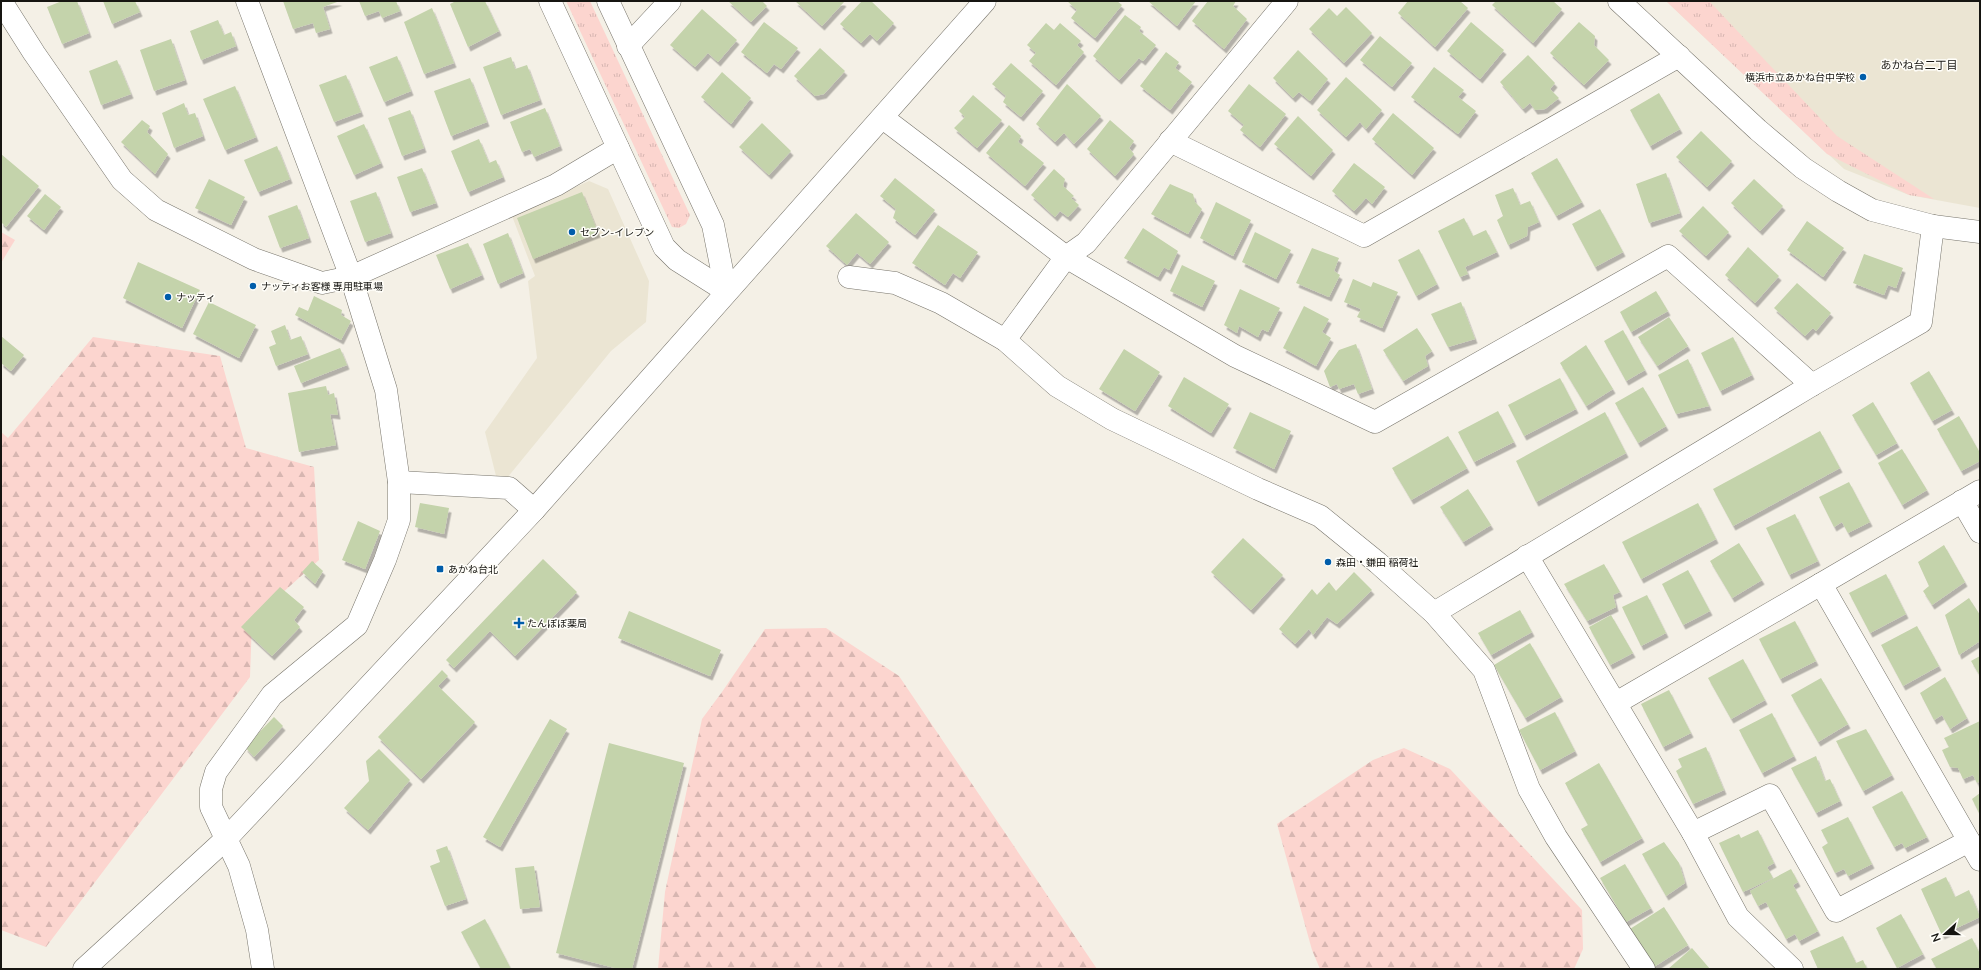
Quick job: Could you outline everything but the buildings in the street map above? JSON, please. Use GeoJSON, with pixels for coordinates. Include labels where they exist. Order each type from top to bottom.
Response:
{"type":"FeatureCollection","features":[{"type":"Feature","properties":{"kind":"street"},"geometry":{"type":"LineString","coordinates":[[1,1],[34,53],[122,180],[156,210],[254,259],[322,283],[351,276],[556,185],[618,148]]}},
{"type":"Feature","properties":{"kind":"street"},"geometry":{"type":"LineString","coordinates":[[247,1],[351,276],[386,390],[399,482],[399,520],[385,560],[357,625],[272,695],[216,772],[211,789],[211,807],[239,866],[255,922],[263,969]]}},
{"type":"Feature","properties":{"kind":"street"},"geometry":{"type":"LineString","coordinates":[[550,1],[664,247],[677,260],[726,291]]}},
{"type":"Feature","properties":{"kind":"street"},"geometry":{"type":"LineString","coordinates":[[608,1],[713,225],[726,291]]}},
{"type":"Feature","properties":{"kind":"street"},"geometry":{"type":"LineString","coordinates":[[628,46],[670,1]]}},
{"type":"Feature","properties":{"kind":"street"},"geometry":{"type":"LineString","coordinates":[[84,969],[227,838],[534,510],[726,291],[883,118],[985,1]]}},
{"type":"Feature","properties":{"kind":"street"},"geometry":{"type":"LineString","coordinates":[[1005,340],[1066,256],[1086,243],[1287,1]]}},
{"type":"Feature","properties":{"kind":"street"},"geometry":{"type":"LineString","coordinates":[[1619,1],[1758,130],[1803,168],[1838,191],[1872,210],[1933,226],[1980,232]]}},
{"type":"Feature","properties":{"kind":"street"},"geometry":{"type":"LineString","coordinates":[[1170,141],[1364,236],[1678,56]]}},
{"type":"Feature","properties":{"kind":"street"},"geometry":{"type":"LineString","coordinates":[[883,118],[1066,256],[1235,356],[1375,422],[1668,256],[1812,385]]}},
{"type":"Feature","properties":{"kind":"street"},"geometry":{"type":"LineString","coordinates":[[1434,613],[1812,385],[1921,322],[1933,226]]}},
{"type":"Feature","properties":{"kind":"street"},"geometry":{"type":"LineString","coordinates":[[849,277],[895,283],[941,303],[1005,340],[1057,386],[1112,419],[1258,489],[1320,516],[1378,563],[1434,613],[1484,670],[1529,789],[1556,837],[1644,969]]}},
{"type":"Feature","properties":{"kind":"street"},"geometry":{"type":"LineString","coordinates":[[399,482],[509,488],[534,510]]}},
{"type":"Feature","properties":{"kind":"street"},"geometry":{"type":"LineString","coordinates":[[1616,703],[1971,496],[1980,532]]}},
{"type":"Feature","properties":{"kind":"street"},"geometry":{"type":"LineString","coordinates":[[1527,556],[1693,832],[1738,917],[1792,969]]}},
{"type":"Feature","properties":{"kind":"street"},"geometry":{"type":"LineString","coordinates":[[1822,584],[1980,860]]}},
{"type":"Feature","properties":{"kind":"street"},"geometry":{"type":"LineString","coordinates":[[1693,832],[1770,795],[1836,911],[1969,841]]}},
{"type":"Feature","properties":{"kind":"shaded area","name":"横浜市立あかね台中学校"},"geometry":{"type":"Polygon","coordinates":[[[1666,1],[1980,1],[1980,208],[1909,195],[1844,169],[1666,1]]]}},
{"type":"Feature","properties":{"kind":"shaded area"},"geometry":{"type":"Polygon","coordinates":[[[589,181],[608,189],[649,281],[646,322],[611,351],[507,478],[496,476],[485,432],[537,358],[528,281],[535,276],[512,216],[589,181]]]}},
{"type":"Feature","properties":{"kind":"green space"},"geometry":{"type":"Polygon","coordinates":[[[566,1],[590,1],[690,215],[686,224],[679,228],[672,227],[566,1]]]}},
{"type":"Feature","properties":{"kind":"green space"},"geometry":{"type":"Polygon","coordinates":[[[1666,1],[1709,1],[1837,136],[1934,199],[1909,195],[1827,154],[1666,1]]]}},
{"type":"Feature","properties":{"kind":"green space"},"geometry":{"type":"Polygon","coordinates":[[[1,232],[15,240],[1,263],[1,232]]]}},
{"type":"Feature","properties":{"kind":"green space"},"geometry":{"type":"Polygon","coordinates":[[[93,337],[220,356],[246,448],[314,467],[319,560],[252,620],[250,677],[46,947],[1,930],[1,432],[8,438],[93,337]]]}},
{"type":"Feature","properties":{"kind":"green space"},"geometry":{"type":"Polygon","coordinates":[[[826,628],[899,676],[1097,969],[658,969],[665,892],[702,719],[765,629],[826,628]]]}},
{"type":"Feature","properties":{"kind":"green space"},"geometry":{"type":"Polygon","coordinates":[[[1404,748],[1450,769],[1582,910],[1583,949],[1574,969],[1320,969],[1312,950],[1277,824],[1373,760],[1404,748]]]}},
{"type":"Feature","properties":{"kind":"place","name":"横浜市立あかね台中学校"},"geometry":{"type":"Point","coordinates":[1863,77]}},
{"type":"Feature","properties":{"kind":"place","name":"セブン-イレブン"},"geometry":{"type":"Point","coordinates":[572,232]}},
{"type":"Feature","properties":{"kind":"place","name":"ナッティお客様 専用駐車場"},"geometry":{"type":"Point","coordinates":[253,286]}},
{"type":"Feature","properties":{"kind":"place","name":"ナッティ"},"geometry":{"type":"Point","coordinates":[168,297]}},
{"type":"Feature","properties":{"kind":"place","name":"森田・鎌田 稲荷社"},"geometry":{"type":"Point","coordinates":[1328,562]}},
{"type":"Feature","properties":{"kind":"place","name":"あかね台北"},"geometry":{"type":"Point","coordinates":[440,569]}},
{"type":"Feature","properties":{"kind":"place","name":"たんぽぽ薬局"},"geometry":{"type":"Point","coordinates":[519,623]}},
{"type":"Feature","properties":{"kind":"district","name":"あかね台二丁目"},"geometry":{"type":"Point","coordinates":[1919,65]}}]}
